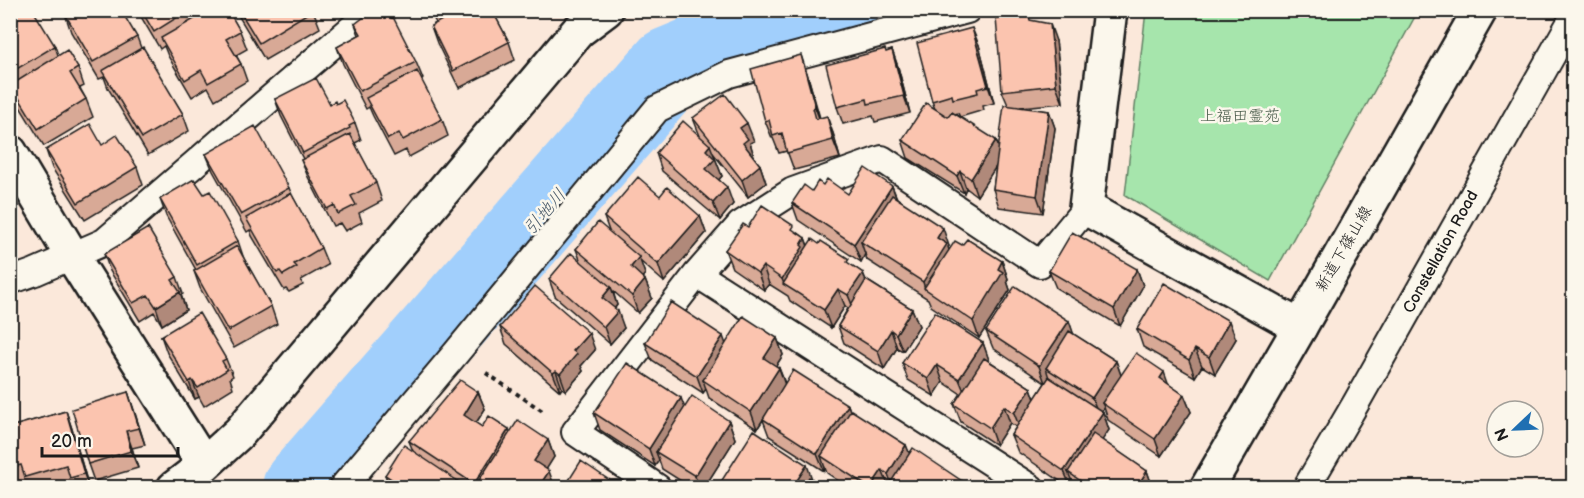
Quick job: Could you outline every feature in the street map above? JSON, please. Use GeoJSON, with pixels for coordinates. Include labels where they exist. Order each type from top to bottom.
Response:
{"type":"FeatureCollection","features":[{"type":"Feature","properties":{"kind":"street"},"geometry":{"type":"LineString","coordinates":[[174,488],[204,465],[240,432],[572,21],[606,10]]}},
{"type":"Feature","properties":{"kind":"street"},"geometry":{"type":"LineString","coordinates":[[1110,10],[1086,208],[1300,327]]}},
{"type":"Feature","properties":{"kind":"street","name":"新道下篠山線"},"geometry":{"type":"LineString","coordinates":[[1207,488],[1480,10]]}},
{"type":"Feature","properties":{"kind":"street"},"geometry":{"type":"LineString","coordinates":[[10,153],[204,465]]}},
{"type":"Feature","properties":{"kind":"lane"},"geometry":{"type":"LineString","coordinates":[[10,281],[104,242],[373,10]]}},
{"type":"Feature","properties":{"kind":"lane"},"geometry":{"type":"LineString","coordinates":[[342,488],[657,109],[729,74],[968,10]]}},
{"type":"Feature","properties":{"kind":"lane","name":"Constellation Road"},"geometry":{"type":"LineString","coordinates":[[1306,488],[1574,16]]}},
{"type":"Feature","properties":{"kind":"lane"},"geometry":{"type":"LineString","coordinates":[[658,488],[575,432],[697,274],[740,225],[794,191],[882,159],[1040,264],[1086,208]]}},
{"type":"Feature","properties":{"kind":"lane"},"geometry":{"type":"LineString","coordinates":[[697,274],[1031,488]]}},
{"type":"Feature","properties":{"kind":"path"},"geometry":{"type":"LineString","coordinates":[[456,353],[575,432]]}},
{"type":"Feature","properties":{"kind":"green space","name":"上福田霊苑"},"geometry":{"type":"Polygon","coordinates":[[[1146,11],[1418,11],[1270,281],[1125,195],[1146,11]]]}},
{"type":"Feature","properties":{"kind":"building"},"geometry":{"type":"Polygon","coordinates":[[[10,10],[33,10],[55,46],[10,73],[10,10]]]}},
{"type":"Feature","properties":{"kind":"building"},"geometry":{"type":"Polygon","coordinates":[[[71,10],[121,10],[137,37],[93,62],[65,14],[71,10]]]}},
{"type":"Feature","properties":{"kind":"building"},"geometry":{"type":"Polygon","coordinates":[[[141,10],[189,10],[154,32],[141,10]]]}},
{"type":"Feature","properties":{"kind":"building"},"geometry":{"type":"Polygon","coordinates":[[[210,10],[228,10],[240,31],[226,39],[241,64],[208,83],[201,70],[185,80],[161,38],[210,10]]]}},
{"type":"Feature","properties":{"kind":"building"},"geometry":{"type":"Polygon","coordinates":[[[239,10],[313,10],[259,43],[239,10]]]}},
{"type":"Feature","properties":{"kind":"building"},"geometry":{"type":"Polygon","coordinates":[[[373,10],[387,10],[391,18],[393,17],[416,62],[360,91],[337,47],[361,34],[355,24],[373,10]]]}},
{"type":"Feature","properties":{"kind":"building"},"geometry":{"type":"Polygon","coordinates":[[[460,10],[492,10],[509,42],[453,71],[431,26],[460,10]]]}},
{"type":"Feature","properties":{"kind":"building"},"geometry":{"type":"Polygon","coordinates":[[[1029,15],[1030,20],[1050,24],[1056,85],[1002,91],[996,18],[1029,15]]]}},
{"type":"Feature","properties":{"kind":"building"},"geometry":{"type":"Polygon","coordinates":[[[972,28],[988,86],[977,89],[978,93],[953,99],[952,95],[932,101],[917,43],[972,28]]]}},
{"type":"Feature","properties":{"kind":"building"},"geometry":{"type":"Polygon","coordinates":[[[143,47],[183,114],[142,138],[102,71],[143,47]]]}},
{"type":"Feature","properties":{"kind":"building"},"geometry":{"type":"Polygon","coordinates":[[[885,49],[886,52],[892,50],[904,96],[868,104],[867,99],[837,107],[826,65],[885,49]]]}},
{"type":"Feature","properties":{"kind":"building"},"geometry":{"type":"Polygon","coordinates":[[[67,50],[78,68],[70,73],[86,99],[38,129],[11,85],[67,50]]]}},
{"type":"Feature","properties":{"kind":"building"},"geometry":{"type":"Polygon","coordinates":[[[801,55],[816,119],[827,116],[833,140],[787,153],[782,133],[773,136],[769,120],[765,121],[751,69],[801,55]]]}},
{"type":"Feature","properties":{"kind":"building"},"geometry":{"type":"Polygon","coordinates":[[[417,71],[442,119],[403,140],[399,133],[388,139],[366,98],[417,71]]]}},
{"type":"Feature","properties":{"kind":"building"},"geometry":{"type":"Polygon","coordinates":[[[316,78],[330,104],[343,100],[355,123],[349,126],[350,128],[303,153],[275,99],[316,78]]]}},
{"type":"Feature","properties":{"kind":"building"},"geometry":{"type":"Polygon","coordinates":[[[725,94],[747,123],[740,128],[748,139],[743,143],[760,165],[742,180],[693,118],[725,94]]]}},
{"type":"Feature","properties":{"kind":"building"},"geometry":{"type":"Polygon","coordinates":[[[926,103],[948,117],[952,112],[996,140],[971,179],[960,171],[957,176],[902,140],[926,103]]]}},
{"type":"Feature","properties":{"kind":"building"},"geometry":{"type":"Polygon","coordinates":[[[1004,105],[1049,111],[1037,196],[993,189],[1004,105]]]}},
{"type":"Feature","properties":{"kind":"building"},"geometry":{"type":"Polygon","coordinates":[[[683,121],[710,145],[706,150],[715,159],[706,169],[727,187],[713,203],[656,153],[683,121]]]}},
{"type":"Feature","properties":{"kind":"building"},"geometry":{"type":"Polygon","coordinates":[[[90,124],[102,145],[117,135],[137,167],[78,203],[46,150],[90,124]]]}},
{"type":"Feature","properties":{"kind":"building"},"geometry":{"type":"Polygon","coordinates":[[[255,126],[289,188],[241,215],[206,154],[255,126]]]}},
{"type":"Feature","properties":{"kind":"building"},"geometry":{"type":"Polygon","coordinates":[[[350,134],[376,183],[351,196],[356,205],[338,214],[334,205],[327,209],[301,160],[350,134]]]}},
{"type":"Feature","properties":{"kind":"building"},"geometry":{"type":"Polygon","coordinates":[[[865,168],[892,186],[854,244],[792,203],[804,185],[812,191],[818,181],[823,185],[827,179],[848,194],[865,168]]]}},
{"type":"Feature","properties":{"kind":"building"},"geometry":{"type":"Polygon","coordinates":[[[638,177],[660,196],[667,187],[700,216],[658,264],[604,217],[638,177]]]}},
{"type":"Feature","properties":{"kind":"building"},"geometry":{"type":"Polygon","coordinates":[[[194,179],[204,194],[210,191],[238,241],[197,265],[160,199],[194,179]]]}},
{"type":"Feature","properties":{"kind":"building"},"geometry":{"type":"Polygon","coordinates":[[[291,193],[321,248],[294,264],[297,267],[283,275],[280,271],[277,273],[246,218],[291,193]]]}},
{"type":"Feature","properties":{"kind":"building"},"geometry":{"type":"Polygon","coordinates":[[[892,195],[943,228],[937,238],[947,244],[923,282],[861,242],[892,195]]]}},
{"type":"Feature","properties":{"kind":"building"},"geometry":{"type":"Polygon","coordinates":[[[762,205],[794,226],[792,229],[805,238],[801,245],[803,247],[782,279],[763,266],[758,273],[725,250],[743,224],[748,227],[762,205]]]}},
{"type":"Feature","properties":{"kind":"building"},"geometry":{"type":"Polygon","coordinates":[[[598,222],[639,257],[631,267],[645,280],[632,296],[576,249],[598,222]]]}},
{"type":"Feature","properties":{"kind":"building"},"geometry":{"type":"Polygon","coordinates":[[[148,228],[177,277],[172,280],[180,292],[156,307],[148,295],[133,303],[104,254],[148,228]]]}},
{"type":"Feature","properties":{"kind":"building"},"geometry":{"type":"Polygon","coordinates":[[[1072,232],[1137,269],[1114,309],[1049,271],[1072,232]]]}},
{"type":"Feature","properties":{"kind":"building"},"geometry":{"type":"Polygon","coordinates":[[[812,239],[819,244],[821,241],[849,259],[847,262],[863,273],[848,295],[838,289],[824,310],[783,284],[812,239]]]}},
{"type":"Feature","properties":{"kind":"building"},"geometry":{"type":"Polygon","coordinates":[[[967,239],[1002,261],[998,269],[1003,272],[973,321],[924,288],[955,241],[962,245],[967,239]]]}},
{"type":"Feature","properties":{"kind":"building"},"geometry":{"type":"Polygon","coordinates":[[[237,246],[271,306],[228,331],[194,271],[237,246]]]}},
{"type":"Feature","properties":{"kind":"building"},"geometry":{"type":"Polygon","coordinates":[[[571,253],[611,287],[602,298],[618,311],[604,327],[549,279],[571,253]]]}},
{"type":"Feature","properties":{"kind":"building"},"geometry":{"type":"Polygon","coordinates":[[[866,280],[912,309],[896,334],[891,330],[878,351],[838,326],[866,280]]]}},
{"type":"Feature","properties":{"kind":"building"},"geometry":{"type":"Polygon","coordinates":[[[1164,283],[1229,321],[1209,357],[1195,349],[1189,360],[1137,329],[1164,283]]]}},
{"type":"Feature","properties":{"kind":"building"},"geometry":{"type":"Polygon","coordinates":[[[535,286],[589,333],[573,351],[577,354],[560,374],[556,371],[553,373],[500,327],[535,286]]]}},
{"type":"Feature","properties":{"kind":"building"},"geometry":{"type":"Polygon","coordinates":[[[1015,286],[1069,321],[1039,366],[986,331],[1015,286]]]}},
{"type":"Feature","properties":{"kind":"building"},"geometry":{"type":"Polygon","coordinates":[[[671,302],[723,336],[697,376],[645,343],[671,302]]]}},
{"type":"Feature","properties":{"kind":"building"},"geometry":{"type":"Polygon","coordinates":[[[935,312],[983,343],[959,379],[937,365],[928,379],[902,363],[935,312]]]}},
{"type":"Feature","properties":{"kind":"building"},"geometry":{"type":"Polygon","coordinates":[[[199,313],[226,359],[222,361],[227,370],[198,388],[192,380],[189,382],[161,336],[199,313]]]}},
{"type":"Feature","properties":{"kind":"building"},"geometry":{"type":"Polygon","coordinates":[[[743,316],[777,338],[764,358],[779,368],[751,412],[703,380],[743,316]]]}},
{"type":"Feature","properties":{"kind":"building"},"geometry":{"type":"Polygon","coordinates":[[[1069,331],[1116,361],[1092,398],[1046,368],[1069,331]]]}},
{"type":"Feature","properties":{"kind":"building"},"geometry":{"type":"Polygon","coordinates":[[[1136,353],[1164,372],[1160,378],[1184,395],[1155,439],[1102,403],[1136,353]]]}},
{"type":"Feature","properties":{"kind":"building"},"geometry":{"type":"Polygon","coordinates":[[[984,358],[1031,388],[1014,413],[1004,406],[990,428],[954,404],[984,358]]]}},
{"type":"Feature","properties":{"kind":"building"},"geometry":{"type":"Polygon","coordinates":[[[627,363],[681,398],[649,449],[594,413],[627,363]]]}},
{"type":"Feature","properties":{"kind":"building"},"geometry":{"type":"Polygon","coordinates":[[[793,370],[848,405],[817,454],[763,419],[793,370]]]}},
{"type":"Feature","properties":{"kind":"building"},"geometry":{"type":"Polygon","coordinates":[[[1049,377],[1103,412],[1064,471],[1011,435],[1049,377]]]}},
{"type":"Feature","properties":{"kind":"building"},"geometry":{"type":"Polygon","coordinates":[[[460,380],[478,392],[464,415],[482,427],[489,416],[509,429],[474,484],[409,441],[460,380]]]}},
{"type":"Feature","properties":{"kind":"building"},"geometry":{"type":"Polygon","coordinates":[[[128,392],[139,428],[126,431],[131,451],[88,464],[72,409],[128,392]]]}},
{"type":"Feature","properties":{"kind":"building"},"geometry":{"type":"Polygon","coordinates":[[[692,396],[729,421],[695,476],[656,452],[692,396]]]}},
{"type":"Feature","properties":{"kind":"building"},"geometry":{"type":"Polygon","coordinates":[[[851,410],[906,445],[888,474],[882,470],[870,488],[821,456],[851,410]]]}},
{"type":"Feature","properties":{"kind":"building"},"geometry":{"type":"Polygon","coordinates":[[[66,411],[84,474],[70,478],[66,465],[25,477],[21,465],[10,468],[10,427],[66,411]]]}},
{"type":"Feature","properties":{"kind":"building"},"geometry":{"type":"Polygon","coordinates":[[[518,420],[548,440],[534,461],[549,471],[540,485],[543,488],[479,488],[476,485],[518,420]]]}},
{"type":"Feature","properties":{"kind":"building"},"geometry":{"type":"Polygon","coordinates":[[[754,430],[807,465],[792,488],[717,488],[754,430]]]}},
{"type":"Feature","properties":{"kind":"building"},"geometry":{"type":"Polygon","coordinates":[[[1093,434],[1147,471],[1136,488],[1091,488],[1068,472],[1093,434]]]}},
{"type":"Feature","properties":{"kind":"building"},"geometry":{"type":"Polygon","coordinates":[[[404,445],[459,482],[456,488],[405,488],[385,475],[404,445]]]}},
{"type":"Feature","properties":{"kind":"building"},"geometry":{"type":"Polygon","coordinates":[[[913,448],[962,481],[958,488],[887,488],[913,448]]]}},
{"type":"Feature","properties":{"kind":"building"},"geometry":{"type":"Polygon","coordinates":[[[581,461],[609,480],[604,488],[564,488],[581,461]]]}},
{"type":"Feature","properties":{"kind":"building"},"geometry":{"type":"Polygon","coordinates":[[[809,477],[824,488],[802,488],[809,477]]]}},
{"type":"Feature","properties":{"kind":"building"},"geometry":{"type":"Polygon","coordinates":[[[369,478],[384,488],[362,488],[369,478]]]}},
{"type":"Feature","properties":{"kind":"waterway","name":"引地川"},"geometry":{"type":"LineString","coordinates":[[303,488],[670,68],[716,49],[837,10]]}}]}
